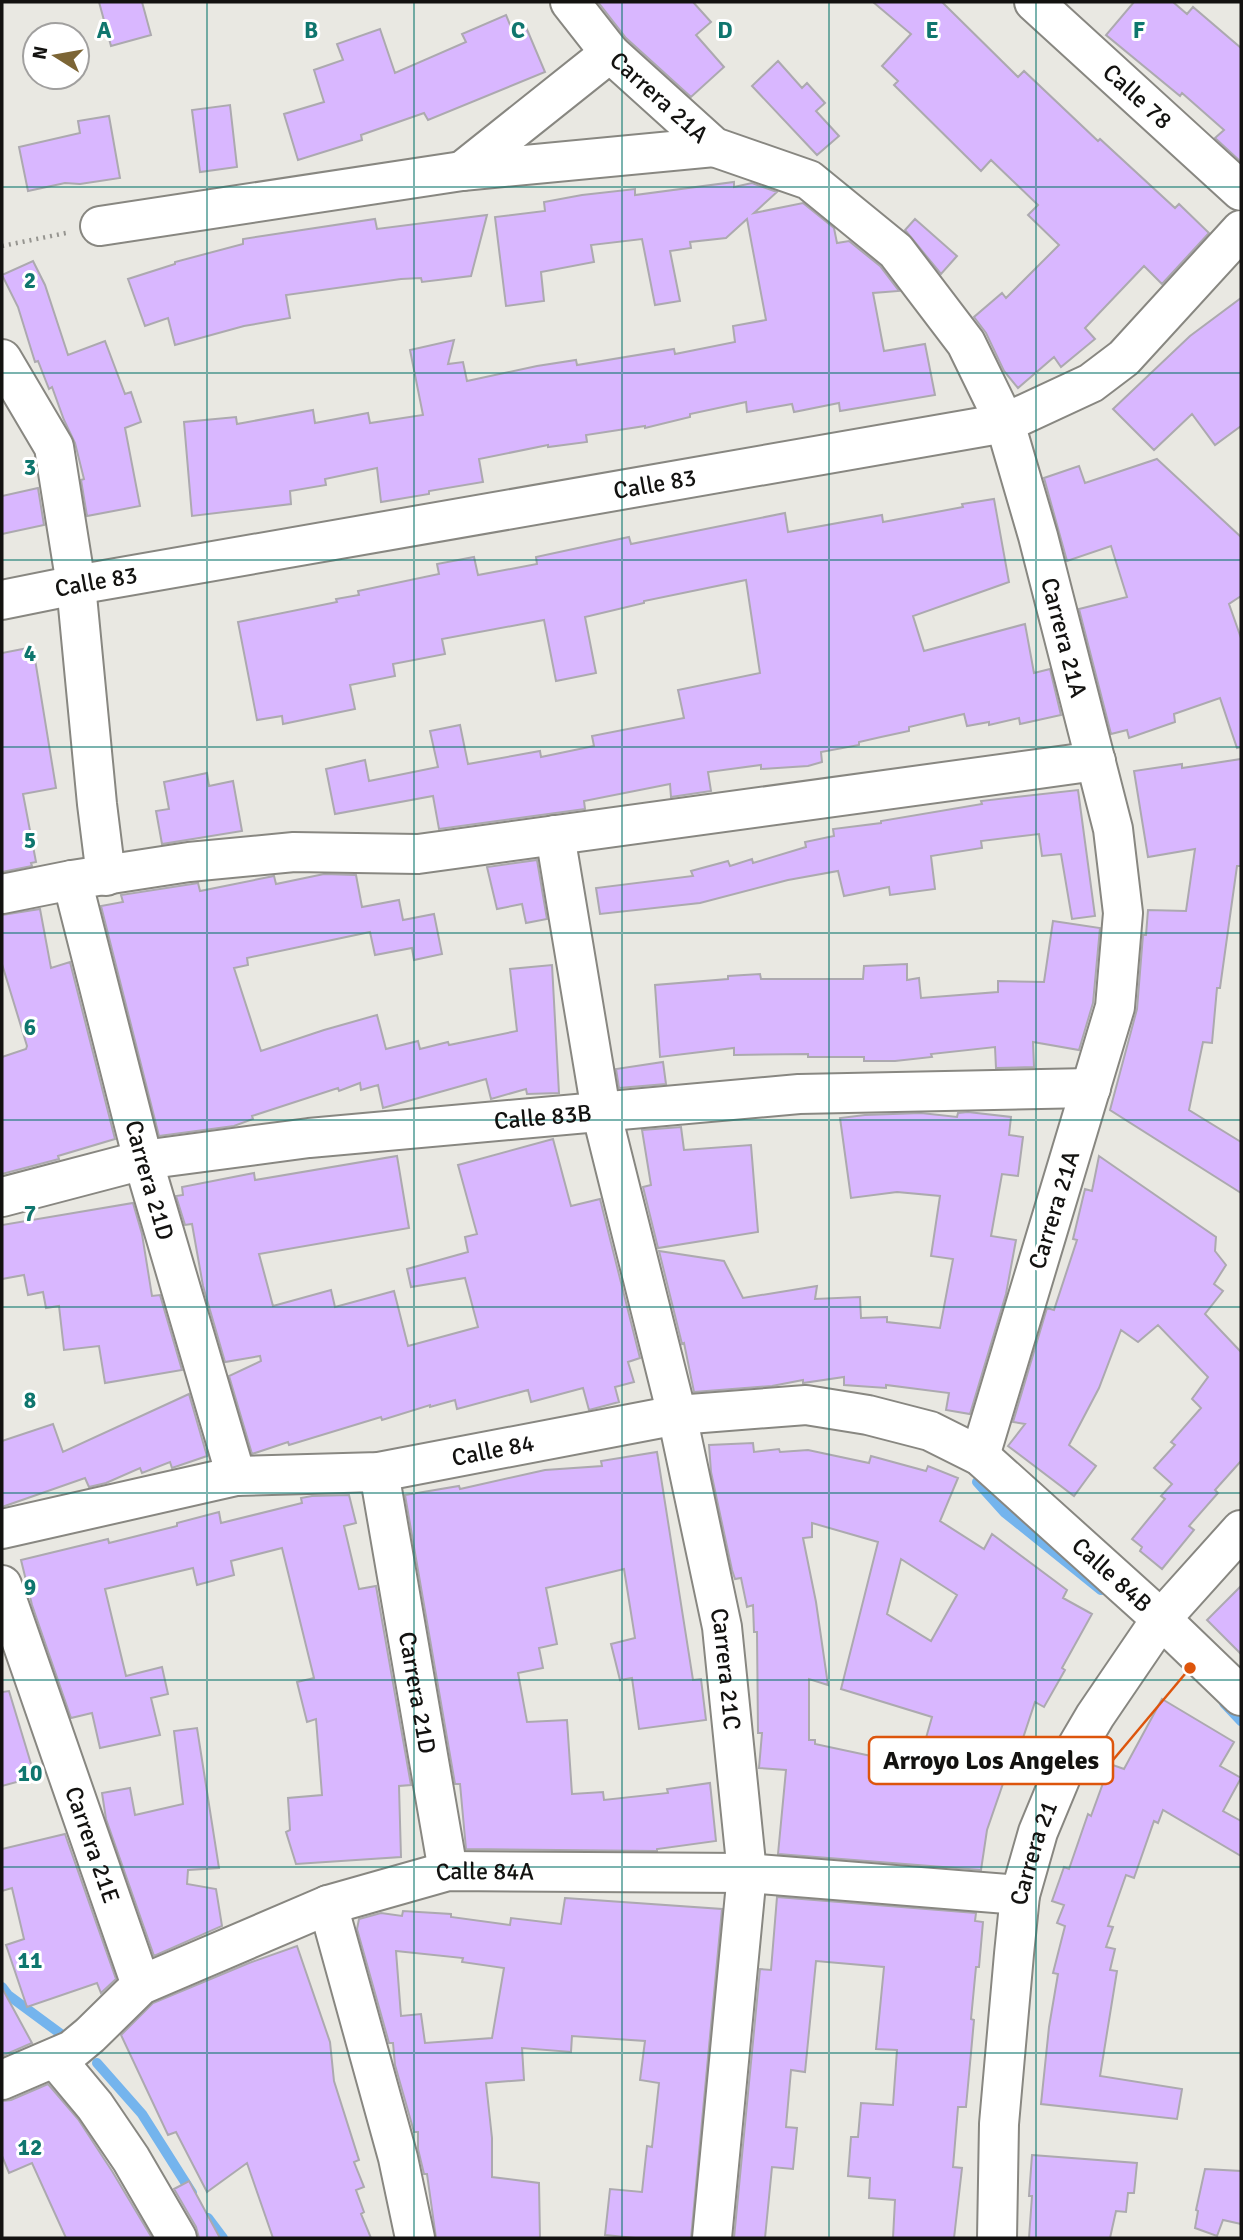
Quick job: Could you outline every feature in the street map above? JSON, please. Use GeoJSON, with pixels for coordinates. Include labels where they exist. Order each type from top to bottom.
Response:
{"type":"FeatureCollection","features":[{"type":"Feature","properties":{"kind":"street","name":"Carrera 21A"},"geometry":{"type":"LineString","coordinates":[[570,2],[610,52],[714,148],[809,180],[896,251],[965,342],[1005,423],[1056,602],[1113,829],[1123,913],[1115,1007],[980,1456]]}},
{"type":"Feature","properties":{"kind":"street","name":"Calle 78"},"geometry":{"type":"LineString","coordinates":[[1034,2],[1241,191]]}},
{"type":"Feature","properties":{"kind":"street"},"geometry":{"type":"LineString","coordinates":[[462,171],[610,52]]}},
{"type":"Feature","properties":{"kind":"street"},"geometry":{"type":"LineString","coordinates":[[100,226],[462,171],[714,148]]}},
{"type":"Feature","properties":{"kind":"street","name":"Calle 83"},"geometry":{"type":"LineString","coordinates":[[2,600],[1005,423],[1091,383],[1124,358],[1241,230]]}},
{"type":"Feature","properties":{"kind":"street","name":"Carrera 21D"},"geometry":{"type":"LineString","coordinates":[[2,359],[54,447],[76,585],[89,878],[143,1160],[236,1476]]}},
{"type":"Feature","properties":{"kind":"street"},"geometry":{"type":"LineString","coordinates":[[2,894],[189,862],[294,852],[418,854],[1096,761]]}},
{"type":"Feature","properties":{"kind":"street","name":"Carrera 21C"},"geometry":{"type":"LineString","coordinates":[[555,835],[601,1111],[677,1415],[722,1627],[747,1873],[712,2238]]}},
{"type":"Feature","properties":{"kind":"street","name":"Calle 83B"},"geometry":{"type":"LineString","coordinates":[[2,1197],[143,1160],[309,1138],[799,1094],[1091,1088]]}},
{"type":"Feature","properties":{"kind":"street","name":"Calle 84"},"geometry":{"type":"LineString","coordinates":[[2,1528],[236,1476],[379,1472],[677,1415],[806,1405],[868,1415],[930,1432],[980,1456]]}},
{"type":"Feature","properties":{"kind":"street","name":"Calle 84B"},"geometry":{"type":"LineString","coordinates":[[980,1456],[1161,1619],[1241,1696]]}},
{"type":"Feature","properties":{"kind":"street","name":"Carrera 21D"},"geometry":{"type":"LineString","coordinates":[[379,1472],[448,1871]]}},
{"type":"Feature","properties":{"kind":"street","name":"Carrera 21"},"geometry":{"type":"LineString","coordinates":[[997,2238],[999,2124],[1020,1895],[1038,1832],[1065,1768],[1095,1716],[1161,1619],[1241,1530]]}},
{"type":"Feature","properties":{"kind":"street","name":"Carrera 21E"},"geometry":{"type":"LineString","coordinates":[[2,1585],[141,1985]]}},
{"type":"Feature","properties":{"kind":"street","name":"Calle 84A"},"geometry":{"type":"LineString","coordinates":[[2,2080],[72,2047],[141,1985],[328,1905],[448,1871],[747,1873],[1020,1895]]}},
{"type":"Feature","properties":{"kind":"street"},"geometry":{"type":"LineString","coordinates":[[328,1905],[398,2158],[415,2238]]}},
{"type":"Feature","properties":{"kind":"street"},"geometry":{"type":"LineString","coordinates":[[72,2047],[95,2106],[131,2159],[177,2238]]}},
{"type":"Feature","properties":{"kind":"path"},"geometry":{"type":"LineString","coordinates":[[2,246],[100,226]]}},
{"type":"Feature","properties":{"kind":"building"},"geometry":{"type":"Polygon","coordinates":[[[99,2],[142,2],[151,35],[111,46],[99,2]]]}},
{"type":"Feature","properties":{"kind":"building"},"geometry":{"type":"Polygon","coordinates":[[[598,2],[693,2],[711,22],[696,35],[724,67],[691,97],[626,38],[598,2]]]}},
{"type":"Feature","properties":{"kind":"building"},"geometry":{"type":"Polygon","coordinates":[[[873,2],[942,2],[1018,77],[1024,71],[1098,141],[1100,139],[1175,208],[1179,204],[1209,233],[1162,284],[1144,266],[1085,328],[1095,339],[1061,367],[1054,357],[1018,388],[1004,371],[986,333],[974,317],[1002,293],[1006,298],[1059,245],[1028,215],[1038,205],[991,160],[981,171],[894,85],[898,81],[882,66],[911,34],[873,2]]]}},
{"type":"Feature","properties":{"kind":"building"},"geometry":{"type":"Polygon","coordinates":[[[1134,2],[1173,2],[1187,14],[1193,7],[1241,48],[1241,162],[1215,138],[1224,130],[1182,93],[1180,96],[1106,35],[1134,2]]]}},
{"type":"Feature","properties":{"kind":"building"},"geometry":{"type":"Polygon","coordinates":[[[506,15],[513,32],[526,27],[545,72],[428,120],[424,113],[361,135],[362,140],[298,160],[284,114],[324,102],[314,70],[343,60],[337,44],[380,29],[395,73],[466,42],[462,34],[506,15]]]}},
{"type":"Feature","properties":{"kind":"building"},"geometry":{"type":"Polygon","coordinates":[[[778,61],[802,88],[807,83],[825,103],[816,111],[839,136],[817,155],[752,86],[778,61]]]}},
{"type":"Feature","properties":{"kind":"building"},"geometry":{"type":"Polygon","coordinates":[[[230,105],[237,167],[200,172],[192,110],[230,105]]]}},
{"type":"Feature","properties":{"kind":"building"},"geometry":{"type":"Polygon","coordinates":[[[109,116],[120,178],[80,184],[65,183],[28,191],[19,147],[80,133],[78,121],[109,116]]]}},
{"type":"Feature","properties":{"kind":"building"},"geometry":{"type":"Polygon","coordinates":[[[734,182],[734,187],[752,183],[777,192],[754,213],[803,203],[834,228],[837,243],[849,241],[880,266],[899,291],[873,293],[884,351],[925,344],[935,395],[840,411],[839,403],[794,412],[792,404],[747,412],[746,402],[690,414],[690,417],[645,428],[586,435],[587,442],[548,445],[479,459],[483,482],[429,491],[429,494],[381,502],[377,468],[325,479],[326,485],[290,491],[291,504],[192,516],[184,422],[236,417],[237,424],[313,410],[315,423],[368,413],[370,423],[423,415],[410,350],[454,340],[448,364],[463,362],[467,381],[576,360],[577,365],[674,349],[675,354],[735,342],[733,326],[766,320],[747,219],[726,238],[690,242],[691,248],[670,251],[680,301],[655,305],[642,239],[591,245],[594,262],[541,272],[544,301],[506,306],[495,217],[545,211],[544,202],[582,195],[635,189],[635,195],[734,182]]]}},
{"type":"Feature","properties":{"kind":"building"},"geometry":{"type":"Polygon","coordinates":[[[487,215],[471,276],[422,282],[421,278],[401,279],[286,295],[290,318],[244,326],[175,345],[168,318],[145,326],[128,279],[175,262],[243,244],[243,239],[375,219],[377,229],[487,215]]]}},
{"type":"Feature","properties":{"kind":"building"},"geometry":{"type":"Polygon","coordinates":[[[915,219],[957,256],[941,274],[905,230],[915,219]]]}},
{"type":"Feature","properties":{"kind":"building"},"geometry":{"type":"Polygon","coordinates":[[[33,261],[45,285],[68,355],[105,341],[125,394],[131,392],[141,422],[125,428],[140,506],[87,516],[81,480],[84,479],[75,443],[52,387],[49,389],[38,361],[35,362],[18,307],[2,275],[33,261]]]}},
{"type":"Feature","properties":{"kind":"building"},"geometry":{"type":"Polygon","coordinates":[[[1241,298],[1241,426],[1215,445],[1192,414],[1154,450],[1113,409],[1190,336],[1241,298]]]}},
{"type":"Feature","properties":{"kind":"building"},"geometry":{"type":"Polygon","coordinates":[[[1157,459],[1241,537],[1241,596],[1229,604],[1241,638],[1241,747],[1237,748],[1220,698],[1174,714],[1175,722],[1129,738],[1127,730],[1111,734],[1079,609],[1127,597],[1111,546],[1067,561],[1044,478],[1079,466],[1085,483],[1157,459]]]}},
{"type":"Feature","properties":{"kind":"building"},"geometry":{"type":"Polygon","coordinates":[[[38,488],[44,525],[2,534],[2,496],[38,488]]]}},
{"type":"Feature","properties":{"kind":"building"},"geometry":{"type":"Polygon","coordinates":[[[994,499],[1009,582],[913,616],[924,651],[1025,624],[1034,673],[1050,669],[1061,715],[1020,724],[1019,718],[989,725],[989,722],[967,726],[964,714],[909,727],[909,731],[859,742],[859,745],[821,752],[822,762],[808,766],[761,769],[761,765],[708,772],[711,791],[671,797],[670,784],[584,801],[585,809],[439,829],[433,796],[335,814],[326,769],[365,760],[369,781],[438,767],[430,731],[460,725],[468,764],[540,751],[541,757],[594,746],[592,736],[684,718],[678,690],[760,673],[746,580],[644,601],[585,617],[596,673],[556,681],[544,620],[442,639],[445,654],[393,664],[395,676],[350,685],[355,709],[283,724],[282,716],[257,720],[238,622],[337,602],[336,599],[359,595],[358,591],[439,574],[437,564],[474,557],[478,575],[537,564],[536,557],[629,537],[631,544],[785,513],[788,532],[882,515],[883,522],[994,499]]]}},
{"type":"Feature","properties":{"kind":"building"},"geometry":{"type":"Polygon","coordinates":[[[33,647],[56,788],[23,794],[36,862],[31,863],[32,866],[2,872],[2,653],[33,647]]]}},
{"type":"Feature","properties":{"kind":"building"},"geometry":{"type":"Polygon","coordinates":[[[1241,759],[1241,866],[1237,866],[1220,988],[1217,988],[1212,1043],[1203,1042],[1189,1110],[1241,1142],[1241,1193],[1110,1110],[1137,1009],[1143,935],[1146,935],[1148,910],[1186,911],[1195,849],[1148,857],[1134,771],[1182,764],[1182,768],[1241,759]]]}},
{"type":"Feature","properties":{"kind":"building"},"geometry":{"type":"Polygon","coordinates":[[[207,773],[209,786],[233,781],[242,831],[162,844],[156,811],[169,809],[164,782],[207,773]]]}},
{"type":"Feature","properties":{"kind":"building"},"geometry":{"type":"Polygon","coordinates":[[[1078,790],[1095,916],[1072,919],[1061,854],[1042,856],[1039,834],[981,841],[982,848],[931,856],[935,889],[890,895],[889,887],[844,896],[838,871],[788,880],[700,903],[600,914],[596,888],[693,876],[691,871],[728,861],[730,866],[752,859],[753,863],[806,847],[805,842],[834,836],[833,829],[982,804],[981,801],[1078,790]]]}},
{"type":"Feature","properties":{"kind":"building"},"geometry":{"type":"Polygon","coordinates":[[[537,860],[547,919],[526,923],[522,904],[497,909],[487,867],[537,860]]]}},
{"type":"Feature","properties":{"kind":"building"},"geometry":{"type":"Polygon","coordinates":[[[324,874],[356,875],[362,907],[399,900],[403,920],[434,914],[442,954],[414,960],[412,948],[375,955],[370,932],[247,958],[248,965],[234,968],[261,1051],[377,1015],[386,1049],[418,1041],[420,1049],[517,1031],[510,969],[552,965],[559,1093],[527,1094],[526,1089],[491,1099],[486,1079],[383,1108],[378,1085],[361,1090],[360,1083],[252,1116],[253,1119],[234,1126],[159,1136],[101,906],[123,902],[121,895],[198,883],[200,891],[274,876],[276,884],[324,874]]]}},
{"type":"Feature","properties":{"kind":"building"},"geometry":{"type":"Polygon","coordinates":[[[40,909],[51,968],[70,962],[115,1139],[58,1156],[59,1159],[2,1174],[2,1057],[26,1049],[27,1046],[2,964],[2,915],[40,909]]]}},
{"type":"Feature","properties":{"kind":"building"},"geometry":{"type":"Polygon","coordinates":[[[1053,921],[1100,928],[1093,1003],[1079,1050],[1033,1042],[1034,1067],[996,1068],[995,1047],[895,1061],[864,1061],[864,1057],[808,1057],[808,1054],[734,1055],[734,1048],[660,1057],[655,985],[760,974],[761,979],[863,979],[864,966],[907,964],[907,980],[919,978],[921,998],[998,992],[998,981],[1044,982],[1053,921]]]}},
{"type":"Feature","properties":{"kind":"building"},"geometry":{"type":"Polygon","coordinates":[[[663,1062],[666,1084],[619,1088],[616,1069],[663,1062]]]}},
{"type":"Feature","properties":{"kind":"building"},"geometry":{"type":"Polygon","coordinates":[[[921,1113],[957,1117],[958,1113],[1011,1117],[1009,1135],[1023,1137],[1018,1176],[1002,1174],[991,1236],[1016,1240],[1006,1294],[970,1414],[946,1410],[949,1393],[886,1385],[886,1388],[844,1385],[844,1377],[694,1392],[659,1251],[724,1261],[743,1298],[817,1286],[815,1299],[860,1297],[861,1318],[887,1317],[887,1322],[940,1328],[953,1259],[931,1256],[940,1196],[897,1192],[851,1198],[840,1118],[921,1113]]]}},
{"type":"Feature","properties":{"kind":"building"},"geometry":{"type":"Polygon","coordinates":[[[681,1127],[684,1150],[751,1145],[758,1232],[658,1248],[643,1187],[651,1185],[642,1130],[681,1127]]]}},
{"type":"Feature","properties":{"kind":"building"},"geometry":{"type":"Polygon","coordinates":[[[553,1139],[571,1206],[600,1199],[640,1358],[628,1362],[634,1382],[615,1387],[619,1402],[589,1410],[583,1388],[531,1402],[528,1390],[457,1409],[455,1400],[382,1420],[381,1417],[252,1454],[229,1376],[261,1361],[260,1356],[225,1362],[203,1286],[192,1224],[185,1225],[176,1196],[183,1195],[182,1187],[254,1173],[255,1180],[397,1156],[409,1228],[259,1254],[273,1306],[331,1290],[335,1307],[394,1291],[408,1346],[478,1327],[465,1278],[411,1287],[407,1269],[468,1252],[465,1237],[477,1234],[458,1165],[553,1139]]]}},
{"type":"Feature","properties":{"kind":"building"},"geometry":{"type":"Polygon","coordinates":[[[1099,1156],[1216,1237],[1215,1251],[1226,1265],[1214,1284],[1223,1291],[1205,1314],[1241,1352],[1241,1461],[1215,1490],[1218,1493],[1189,1526],[1194,1530],[1162,1569],[1140,1551],[1142,1547],[1132,1539],[1165,1499],[1161,1496],[1172,1484],[1154,1468],[1175,1445],[1171,1442],[1201,1408],[1192,1399],[1208,1377],[1158,1325],[1138,1342],[1121,1330],[1099,1388],[1069,1445],[1096,1466],[1074,1496],[1008,1446],[1025,1424],[1013,1422],[1047,1308],[1054,1310],[1077,1240],[1073,1239],[1085,1189],[1092,1191],[1099,1156]]]}},
{"type":"Feature","properties":{"kind":"building"},"geometry":{"type":"Polygon","coordinates":[[[133,1203],[142,1234],[152,1296],[160,1295],[182,1370],[105,1383],[99,1346],[64,1350],[59,1306],[46,1308],[43,1292],[28,1295],[24,1275],[2,1279],[2,1225],[133,1203]]]}},
{"type":"Feature","properties":{"kind":"building"},"geometry":{"type":"Polygon","coordinates":[[[189,1394],[207,1456],[172,1468],[170,1462],[142,1473],[140,1468],[106,1483],[89,1487],[85,1478],[2,1507],[2,1441],[53,1424],[63,1452],[189,1394]]]}},
{"type":"Feature","properties":{"kind":"building"},"geometry":{"type":"Polygon","coordinates":[[[753,1443],[754,1452],[808,1450],[869,1463],[871,1456],[926,1471],[928,1466],[958,1478],[940,1521],[984,1549],[992,1534],[1067,1590],[1063,1598],[1092,1614],[1044,1707],[1035,1702],[1021,1744],[1017,1743],[987,1830],[981,1870],[778,1854],[786,1770],[759,1768],[762,1733],[758,1733],[757,1632],[754,1632],[753,1605],[747,1607],[741,1578],[735,1579],[732,1570],[711,1472],[709,1445],[753,1443]],[[812,1523],[812,1537],[803,1538],[828,1685],[809,1679],[809,1740],[815,1740],[815,1744],[918,1766],[932,1717],[841,1689],[878,1542],[812,1523]],[[901,1559],[887,1614],[931,1641],[957,1595],[901,1559]]]}},
{"type":"Feature","properties":{"kind":"building"},"geometry":{"type":"Polygon","coordinates":[[[657,1452],[693,1680],[701,1679],[706,1720],[639,1729],[632,1678],[620,1680],[611,1644],[635,1638],[624,1569],[546,1588],[557,1644],[539,1648],[543,1668],[518,1673],[527,1722],[567,1720],[572,1794],[603,1792],[604,1800],[668,1793],[667,1789],[710,1783],[716,1841],[657,1851],[466,1849],[460,1784],[455,1784],[405,1495],[459,1486],[460,1489],[545,1470],[602,1466],[601,1461],[657,1452]]]}},
{"type":"Feature","properties":{"kind":"building"},"geometry":{"type":"Polygon","coordinates":[[[349,1495],[356,1523],[344,1526],[359,1589],[376,1586],[411,1785],[399,1786],[401,1857],[296,1864],[286,1832],[290,1830],[288,1798],[322,1795],[316,1719],[307,1722],[297,1682],[314,1678],[282,1548],[231,1561],[234,1575],[197,1585],[193,1568],[105,1589],[126,1676],[162,1667],[168,1694],[151,1698],[160,1735],[100,1748],[92,1713],[71,1718],[32,1605],[21,1560],[108,1539],[109,1543],[219,1512],[221,1523],[302,1503],[301,1498],[349,1495]]]}},
{"type":"Feature","properties":{"kind":"building"},"geometry":{"type":"Polygon","coordinates":[[[1241,1586],[1241,1654],[1207,1620],[1241,1586]]]}},
{"type":"Feature","properties":{"kind":"building"},"geometry":{"type":"Polygon","coordinates":[[[9,1691],[35,1777],[2,1786],[2,1692],[9,1691]]]}},
{"type":"Feature","properties":{"kind":"building"},"geometry":{"type":"Polygon","coordinates":[[[1162,1699],[1234,1742],[1220,1766],[1241,1778],[1223,1811],[1241,1821],[1241,1856],[1163,1810],[1158,1823],[1154,1821],[1134,1878],[1126,1875],[1108,1926],[1113,1927],[1106,1947],[1115,1949],[1110,1970],[1117,1971],[1100,2076],[1182,2089],[1177,2119],[1041,2104],[1058,1974],[1053,1973],[1065,1926],[1057,1923],[1064,1905],[1052,1901],[1064,1867],[1069,1869],[1088,1814],[1091,1816],[1110,1764],[1124,1769],[1162,1699]]]}},
{"type":"Feature","properties":{"kind":"building"},"geometry":{"type":"Polygon","coordinates":[[[197,1728],[219,1868],[188,1870],[187,1884],[216,1889],[222,1926],[154,1956],[106,1819],[102,1793],[130,1788],[135,1815],[183,1804],[174,1731],[197,1728]]]}},
{"type":"Feature","properties":{"kind":"building"},"geometry":{"type":"Polygon","coordinates":[[[65,1834],[116,1979],[101,1993],[97,1983],[27,2007],[6,1945],[24,1939],[12,1888],[2,1891],[2,1849],[65,1834]]]}},
{"type":"Feature","properties":{"kind":"building"},"geometry":{"type":"Polygon","coordinates":[[[777,1897],[976,1913],[975,1921],[983,1922],[971,2019],[974,2020],[966,2107],[958,2107],[953,2167],[962,2168],[954,2238],[893,2238],[895,2200],[869,2198],[870,2178],[848,2176],[851,2137],[858,2137],[861,2103],[893,2105],[897,2050],[876,2049],[884,1967],[816,1961],[805,2072],[791,2070],[786,2127],[797,2128],[793,2169],[772,2167],[765,2238],[734,2238],[760,1969],[771,1970],[777,1897]]]}},
{"type":"Feature","properties":{"kind":"building"},"geometry":{"type":"Polygon","coordinates":[[[565,1898],[722,1909],[691,2238],[605,2235],[610,2189],[642,2192],[647,2146],[652,2147],[659,2083],[640,2080],[645,2041],[572,2036],[571,2052],[522,2048],[524,2080],[486,2083],[492,2138],[492,2177],[539,2183],[540,2238],[436,2238],[427,2174],[424,2174],[418,2149],[418,2132],[414,2132],[395,2065],[393,2043],[389,2043],[357,1929],[359,1919],[381,1913],[402,1916],[403,1911],[451,1914],[451,1917],[510,1925],[511,1918],[561,1924],[565,1898]],[[396,1951],[401,2016],[421,2014],[425,2043],[492,2038],[504,1968],[462,1962],[463,1958],[396,1951]]]}},
{"type":"Feature","properties":{"kind":"building"},"geometry":{"type":"Polygon","coordinates":[[[297,1946],[330,2042],[334,2081],[359,2160],[354,2162],[364,2187],[356,2190],[364,2212],[361,2214],[371,2238],[273,2238],[247,2163],[207,2192],[176,2132],[168,2135],[121,2035],[153,2003],[297,1946]]]}},
{"type":"Feature","properties":{"kind":"building"},"geometry":{"type":"Polygon","coordinates":[[[2,1988],[32,2043],[2,2056],[2,1988]]]}},
{"type":"Feature","properties":{"kind":"building"},"geometry":{"type":"Polygon","coordinates":[[[48,2084],[78,2119],[152,2238],[66,2238],[32,2163],[9,2173],[2,2156],[2,2101],[11,2100],[48,2084]]]}},
{"type":"Feature","properties":{"kind":"building"},"geometry":{"type":"Polygon","coordinates":[[[1032,2155],[1137,2163],[1134,2193],[1128,2193],[1126,2212],[1116,2211],[1110,2238],[1029,2238],[1032,2155]]]}},
{"type":"Feature","properties":{"kind":"building"},"geometry":{"type":"Polygon","coordinates":[[[1205,2169],[1241,2171],[1241,2224],[1223,2220],[1217,2236],[1195,2228],[1205,2169]]]}},
{"type":"Feature","properties":{"kind":"building"},"geometry":{"type":"Polygon","coordinates":[[[189,2181],[220,2238],[199,2238],[196,2227],[174,2189],[189,2181]]]}},
{"type":"Feature","properties":{"kind":"waterway"},"geometry":{"type":"LineString","coordinates":[[977,1482],[1004,1512],[1101,1590]]}},
{"type":"Feature","properties":{"kind":"waterway"},"geometry":{"type":"LineString","coordinates":[[1224,1703],[1241,1721]]}},
{"type":"Feature","properties":{"kind":"waterway"},"geometry":{"type":"LineString","coordinates":[[2,1987],[8,1995],[65,2037]]}},
{"type":"Feature","properties":{"kind":"waterway"},"geometry":{"type":"LineString","coordinates":[[97,2063],[142,2114],[192,2193]]}},
{"type":"Feature","properties":{"kind":"waterway"},"geometry":{"type":"LineString","coordinates":[[208,2218],[223,2238]]}},
{"type":"Feature","properties":{"kind":"place","name":"Arroyo Los Angeles"},"geometry":{"type":"Point","coordinates":[1190,1668]}}]}
